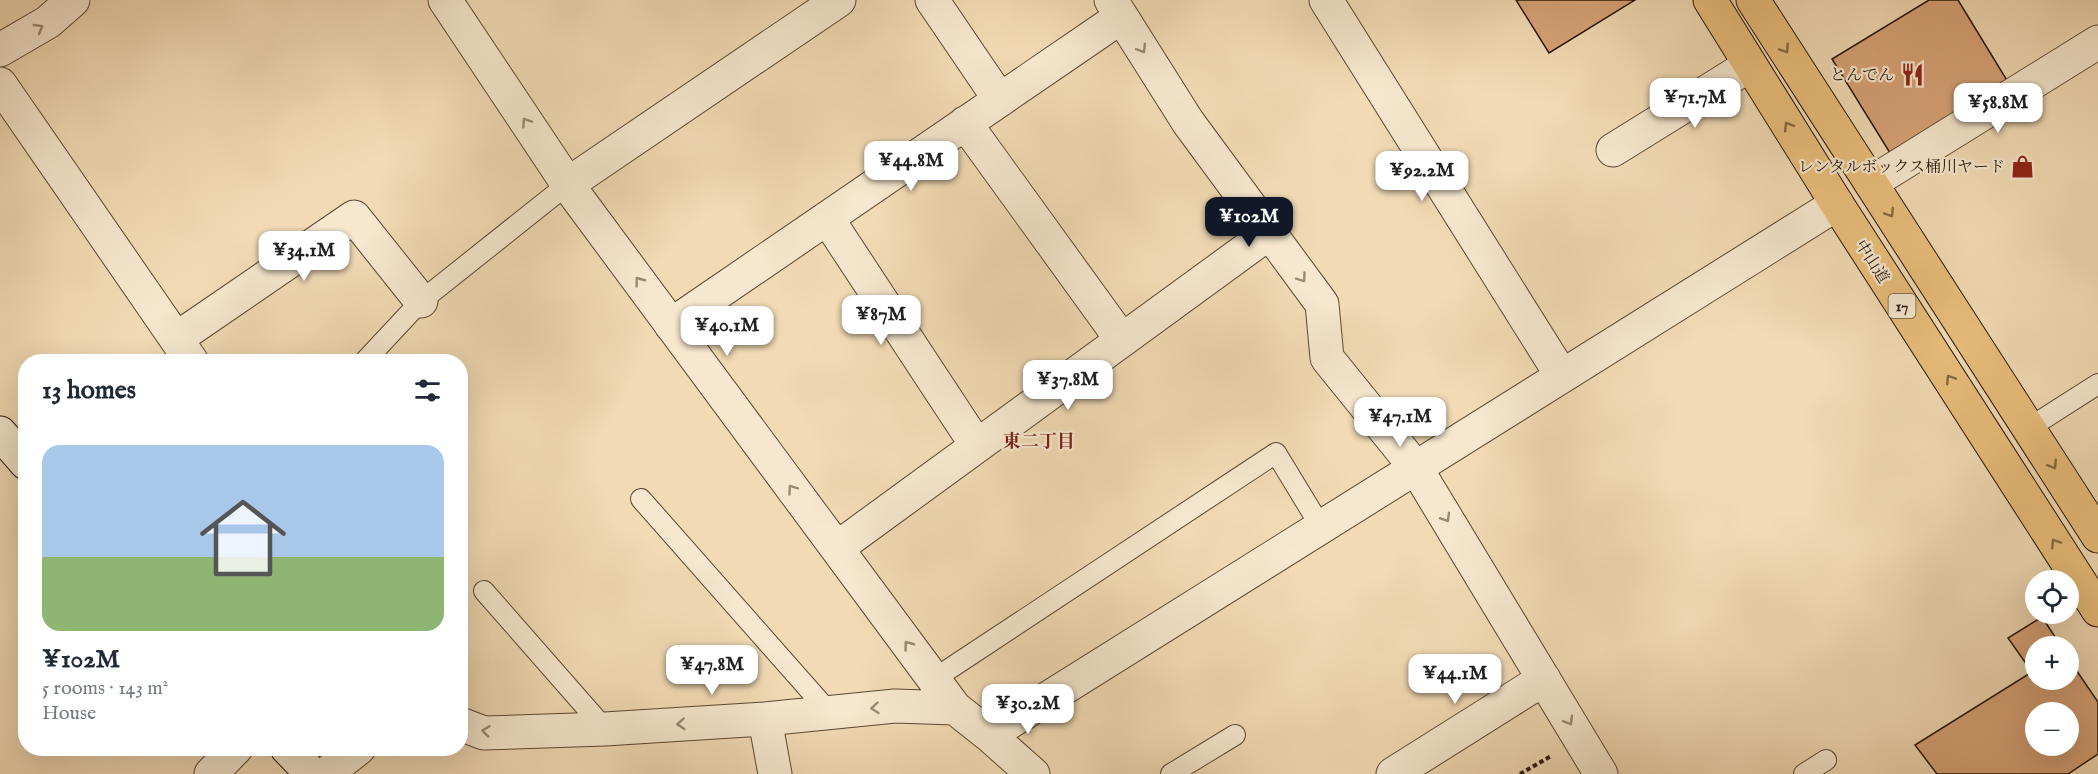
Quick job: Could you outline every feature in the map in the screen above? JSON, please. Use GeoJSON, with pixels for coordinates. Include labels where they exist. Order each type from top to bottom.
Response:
{"type":"FeatureCollection","features":[{"type":"Feature","properties":{"kind":"highway","name":"中山道"},"geometry":{"type":"LineString","coordinates":[[1710,0],[1837,204],[2098,610]]}},
{"type":"Feature","properties":{"kind":"highway","name":"17"},"geometry":{"type":"LineString","coordinates":[[1753,0],[2098,536]]}},
{"type":"Feature","properties":{"kind":"street"},"geometry":{"type":"LineString","coordinates":[[0,50],[48,22],[73,0]]}},
{"type":"Feature","properties":{"kind":"street"},"geometry":{"type":"LineString","coordinates":[[445,0],[567,184],[954,708],[1033,774]]}},
{"type":"Feature","properties":{"kind":"street"},"geometry":{"type":"LineString","coordinates":[[567,184],[839,0]]}},
{"type":"Feature","properties":{"kind":"street"},"geometry":{"type":"LineString","coordinates":[[932,0],[1000,100]]}},
{"type":"Feature","properties":{"kind":"street"},"geometry":{"type":"LineString","coordinates":[[1326,0],[1562,376]]}},
{"type":"Feature","properties":{"kind":"street"},"geometry":{"type":"LineString","coordinates":[[671,325],[1000,100],[1116,8],[1188,122],[1322,304],[1327,358],[1416,468],[1601,774]]}},
{"type":"Feature","properties":{"kind":"street"},"geometry":{"type":"LineString","coordinates":[[1871,183],[2098,42]]}},
{"type":"Feature","properties":{"kind":"street"},"geometry":{"type":"LineString","coordinates":[[1613,150],[1750,65]]}},
{"type":"Feature","properties":{"kind":"street"},"geometry":{"type":"LineString","coordinates":[[0,84],[184,350],[354,217],[421,301]]}},
{"type":"Feature","properties":{"kind":"street"},"geometry":{"type":"LineString","coordinates":[[965,123],[1122,340]]}},
{"type":"Feature","properties":{"kind":"street"},"geometry":{"type":"LineString","coordinates":[[989,735],[1837,204]]}},
{"type":"Feature","properties":{"kind":"street"},"geometry":{"type":"LineString","coordinates":[[827,218],[977,446]]}},
{"type":"Feature","properties":{"kind":"street"},"geometry":{"type":"LineString","coordinates":[[837,548],[1269,233]]}},
{"type":"Feature","properties":{"kind":"street"},"geometry":{"type":"LineString","coordinates":[[0,433],[18,454]]}},
{"type":"Feature","properties":{"kind":"street"},"geometry":{"type":"LineString","coordinates":[[1393,774],[1544,680]]}},
{"type":"Feature","properties":{"kind":"street"},"geometry":{"type":"LineString","coordinates":[[468,727],[484,733],[605,729],[895,706],[954,708]]}},
{"type":"Feature","properties":{"kind":"street"},"geometry":{"type":"LineString","coordinates":[[765,718],[775,774]]}},
{"type":"Feature","properties":{"kind":"street"},"geometry":{"type":"LineString","coordinates":[[211,774],[228,756]]}},
{"type":"Feature","properties":{"kind":"street"},"geometry":{"type":"LineString","coordinates":[[295,756],[312,774]]}},
{"type":"Feature","properties":{"kind":"street"},"geometry":{"type":"LineString","coordinates":[[326,774],[349,756]]}},
{"type":"Feature","properties":{"kind":"lane"},"geometry":{"type":"LineString","coordinates":[[371,354],[421,301],[567,184]]}},
{"type":"Feature","properties":{"kind":"lane"},"geometry":{"type":"LineString","coordinates":[[2029,428],[2098,384]]}},
{"type":"Feature","properties":{"kind":"lane"},"geometry":{"type":"LineString","coordinates":[[934,680],[1276,453],[1321,527]]}},
{"type":"Feature","properties":{"kind":"lane"},"geometry":{"type":"LineString","coordinates":[[641,499],[829,712]]}},
{"type":"Feature","properties":{"kind":"lane"},"geometry":{"type":"LineString","coordinates":[[484,591],[605,729]]}},
{"type":"Feature","properties":{"kind":"lane"},"geometry":{"type":"LineString","coordinates":[[1171,774],[1235,735]]}},
{"type":"Feature","properties":{"kind":"lane"},"geometry":{"type":"LineString","coordinates":[[1804,774],[1827,760]]}},
{"type":"Feature","properties":{"kind":"building"},"geometry":{"type":"Polygon","coordinates":[[[1516,0],[1635,0],[1549,53],[1516,0]]]}},
{"type":"Feature","properties":{"kind":"building"},"geometry":{"type":"Polygon","coordinates":[[[1929,0],[1958,0],[2008,82],[1890,153],[1832,59],[1929,0]]]}},
{"type":"Feature","properties":{"kind":"building"},"geometry":{"type":"Polygon","coordinates":[[[2031,624],[2047,624],[2054,636],[2025,636],[2025,662],[2008,638],[2031,624]]]}},
{"type":"Feature","properties":{"kind":"building"},"geometry":{"type":"Polygon","coordinates":[[[2079,674],[2098,702],[2098,754],[2068,774],[1937,774],[1915,745],[2025,676],[2025,690],[2079,690],[2079,674]]]}},
{"type":"Feature","properties":{"kind":"place","name":"とんでん"},"geometry":{"type":"Point","coordinates":[1912,74]}},
{"type":"Feature","properties":{"kind":"place","name":"レンタルボックス桶川ヤード"},"geometry":{"type":"Point","coordinates":[2023,166]}},
{"type":"Feature","properties":{"kind":"district","name":"東二丁目"},"geometry":{"type":"Point","coordinates":[1039,441]}}]}
